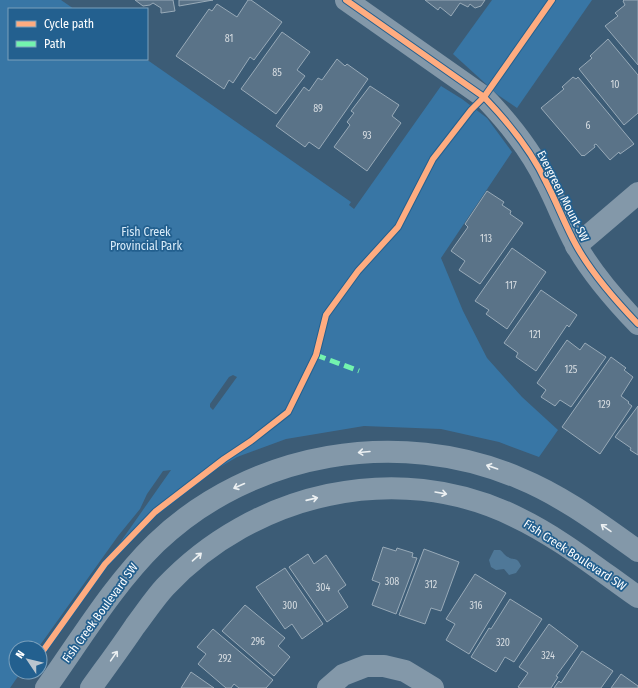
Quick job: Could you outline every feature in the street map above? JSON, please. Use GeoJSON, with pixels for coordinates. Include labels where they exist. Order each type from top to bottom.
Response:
{"type":"FeatureCollection","features":[{"type":"Feature","properties":{"kind":"main road","name":"Evergreen Mount SW"},"geometry":{"type":"LineString","coordinates":[[346,0],[489,102],[518,136],[533,159],[546,182],[576,246],[619,304],[638,324]]}},
{"type":"Feature","properties":{"kind":"main road"},"geometry":{"type":"LineString","coordinates":[[576,246],[638,193]]}},
{"type":"Feature","properties":{"kind":"main road","name":"Fish Creek Boulevard SW"},"geometry":{"type":"LineString","coordinates":[[46,688],[123,579],[157,542],[199,509],[231,490],[268,473],[305,461],[348,453],[399,451],[439,455],[476,462],[520,478],[546,490],[588,516],[638,551]]}},
{"type":"Feature","properties":{"kind":"main road","name":"Fish Creek Boulevard SW"},"geometry":{"type":"LineString","coordinates":[[92,688],[164,588],[205,550],[228,534],[280,508],[302,501],[345,491],[408,489],[457,496],[489,505],[531,524],[638,597]]}},
{"type":"Feature","properties":{"kind":"main road"},"geometry":{"type":"LineString","coordinates":[[328,688],[343,675],[366,666],[384,666],[405,671],[433,688]]}},
{"type":"Feature","properties":{"kind":"green space","name":"Fish Creek Provincial Park"},"geometry":{"type":"Polygon","coordinates":[[[0,0],[61,0],[73,8],[8,8],[8,60],[147,60],[351,202],[349,205],[354,209],[441,86],[462,99],[487,118],[512,152],[441,258],[463,311],[487,358],[522,397],[558,430],[539,457],[499,442],[441,429],[364,426],[286,439],[237,457],[193,483],[155,512],[105,564],[171,470],[163,471],[147,494],[140,509],[118,536],[44,640],[8,640],[8,680],[16,680],[10,688],[0,688],[0,0]],[[233,375],[229,377],[210,404],[210,407],[213,410],[237,377],[233,375]]]}},
{"type":"Feature","properties":{"kind":"green space"},"geometry":{"type":"Polygon","coordinates":[[[492,0],[592,0],[517,108],[498,95],[453,54],[492,0]]]}},
{"type":"Feature","properties":{"kind":"shaded area"},"geometry":{"type":"Polygon","coordinates":[[[494,550],[500,550],[510,558],[518,561],[521,566],[516,573],[509,575],[504,569],[496,570],[491,567],[489,560],[494,550]]]}},
{"type":"Feature","properties":{"kind":"building"},"geometry":{"type":"Polygon","coordinates":[[[135,0],[173,0],[175,11],[161,13],[161,8],[153,3],[143,6],[135,0]]]}},
{"type":"Feature","properties":{"kind":"building"},"geometry":{"type":"Polygon","coordinates":[[[179,0],[213,0],[179,6],[179,0]]]}},
{"type":"Feature","properties":{"kind":"building"},"geometry":{"type":"Polygon","coordinates":[[[248,0],[251,0],[282,22],[254,60],[250,57],[233,83],[229,80],[224,89],[176,56],[209,9],[212,11],[217,4],[237,17],[248,0]]]}},
{"type":"Feature","properties":{"kind":"building"},"geometry":{"type":"Polygon","coordinates":[[[425,0],[485,0],[481,6],[475,8],[470,4],[468,7],[460,3],[451,16],[440,7],[438,10],[425,0]]]}},
{"type":"Feature","properties":{"kind":"building"},"geometry":{"type":"Polygon","coordinates":[[[624,0],[638,0],[638,65],[605,26],[618,16],[615,13],[625,5],[624,0]]]}},
{"type":"Feature","properties":{"kind":"building"},"geometry":{"type":"Polygon","coordinates":[[[282,32],[310,52],[297,70],[305,76],[276,114],[241,89],[282,32]]]}},
{"type":"Feature","properties":{"kind":"building"},"geometry":{"type":"Polygon","coordinates":[[[608,39],[638,75],[638,113],[624,125],[579,69],[592,58],[590,56],[608,39]]]}},
{"type":"Feature","properties":{"kind":"building"},"geometry":{"type":"Polygon","coordinates":[[[337,59],[345,66],[347,64],[368,79],[319,149],[309,142],[305,147],[276,126],[304,87],[309,91],[318,78],[322,80],[337,59]]]}},
{"type":"Feature","properties":{"kind":"building"},"geometry":{"type":"Polygon","coordinates":[[[573,77],[576,79],[578,77],[634,144],[620,154],[619,152],[610,160],[596,144],[594,145],[595,147],[582,156],[541,108],[564,89],[562,87],[573,77]]]}},
{"type":"Feature","properties":{"kind":"building"},"geometry":{"type":"Polygon","coordinates":[[[370,86],[399,105],[392,116],[401,123],[367,171],[334,147],[350,125],[347,122],[354,113],[351,111],[370,86]]]}},
{"type":"Feature","properties":{"kind":"building"},"geometry":{"type":"Polygon","coordinates":[[[487,191],[504,202],[502,205],[511,211],[510,214],[523,223],[480,284],[459,270],[465,261],[451,251],[468,227],[465,224],[487,191]]]}},
{"type":"Feature","properties":{"kind":"building"},"geometry":{"type":"Polygon","coordinates":[[[512,248],[546,272],[507,329],[486,314],[489,310],[475,301],[512,248]]]}},
{"type":"Feature","properties":{"kind":"building"},"geometry":{"type":"Polygon","coordinates":[[[541,290],[577,315],[569,327],[567,325],[536,371],[516,357],[518,353],[504,343],[541,290]]]}},
{"type":"Feature","properties":{"kind":"building"},"geometry":{"type":"Polygon","coordinates":[[[567,340],[580,350],[585,343],[606,357],[571,407],[560,400],[555,406],[541,397],[546,390],[537,383],[567,340]]]}},
{"type":"Feature","properties":{"kind":"building"},"geometry":{"type":"Polygon","coordinates":[[[611,357],[626,368],[624,370],[633,377],[621,396],[632,406],[600,454],[562,427],[611,357]]]}},
{"type":"Feature","properties":{"kind":"building"},"geometry":{"type":"Polygon","coordinates":[[[638,406],[638,455],[615,437],[638,406]]]}},
{"type":"Feature","properties":{"kind":"building"},"geometry":{"type":"Polygon","coordinates":[[[383,547],[396,551],[397,548],[413,553],[412,557],[417,558],[396,614],[372,605],[380,583],[372,580],[383,547]]]}},
{"type":"Feature","properties":{"kind":"building"},"geometry":{"type":"Polygon","coordinates":[[[424,549],[459,562],[441,611],[431,608],[425,624],[399,615],[424,549]]]}},
{"type":"Feature","properties":{"kind":"building"},"geometry":{"type":"Polygon","coordinates":[[[308,554],[314,564],[326,555],[346,585],[338,591],[348,607],[327,622],[289,567],[308,554]]]}},
{"type":"Feature","properties":{"kind":"building"},"geometry":{"type":"Polygon","coordinates":[[[285,568],[323,624],[302,639],[292,624],[285,629],[256,587],[285,568]]]}},
{"type":"Feature","properties":{"kind":"building"},"geometry":{"type":"Polygon","coordinates":[[[475,574],[506,593],[469,654],[446,640],[455,624],[446,619],[475,574]]]}},
{"type":"Feature","properties":{"kind":"building"},"geometry":{"type":"Polygon","coordinates":[[[510,599],[542,619],[514,662],[505,657],[496,672],[471,657],[489,628],[491,629],[510,599]]]}},
{"type":"Feature","properties":{"kind":"building"},"geometry":{"type":"Polygon","coordinates":[[[245,605],[285,638],[278,646],[290,657],[274,676],[222,631],[245,605]]]}},
{"type":"Feature","properties":{"kind":"building"},"geometry":{"type":"Polygon","coordinates":[[[549,624],[578,646],[556,676],[558,677],[551,688],[520,688],[518,687],[528,673],[519,667],[549,624]]]}},
{"type":"Feature","properties":{"kind":"building"},"geometry":{"type":"Polygon","coordinates":[[[213,629],[273,680],[266,688],[239,688],[234,684],[231,688],[226,688],[198,664],[206,654],[197,647],[213,629]]]}},
{"type":"Feature","properties":{"kind":"building"},"geometry":{"type":"Polygon","coordinates":[[[582,651],[613,671],[601,688],[554,688],[559,681],[561,683],[582,651]]]}},
{"type":"Feature","properties":{"kind":"building"},"geometry":{"type":"Polygon","coordinates":[[[191,672],[214,688],[181,688],[191,672]]]}},
{"type":"Feature","properties":{"kind":"building"},"geometry":{"type":"Polygon","coordinates":[[[621,674],[638,686],[638,688],[611,688],[621,674]]]}},
{"type":"Feature","properties":{"kind":"marked path"},"geometry":{"type":"LineString","coordinates":[[316,355],[359,371]]}},
{"type":"Feature","properties":{"kind":"cycle path"},"geometry":{"type":"LineString","coordinates":[[346,0],[484,97],[510,126],[540,170],[582,256],[612,296],[638,324]]}},
{"type":"Feature","properties":{"kind":"cycle path"},"geometry":{"type":"LineString","coordinates":[[48,644],[105,564],[155,512],[288,412],[316,355],[326,315],[358,271],[398,227],[433,159],[471,110],[484,97],[552,0]]}}]}
